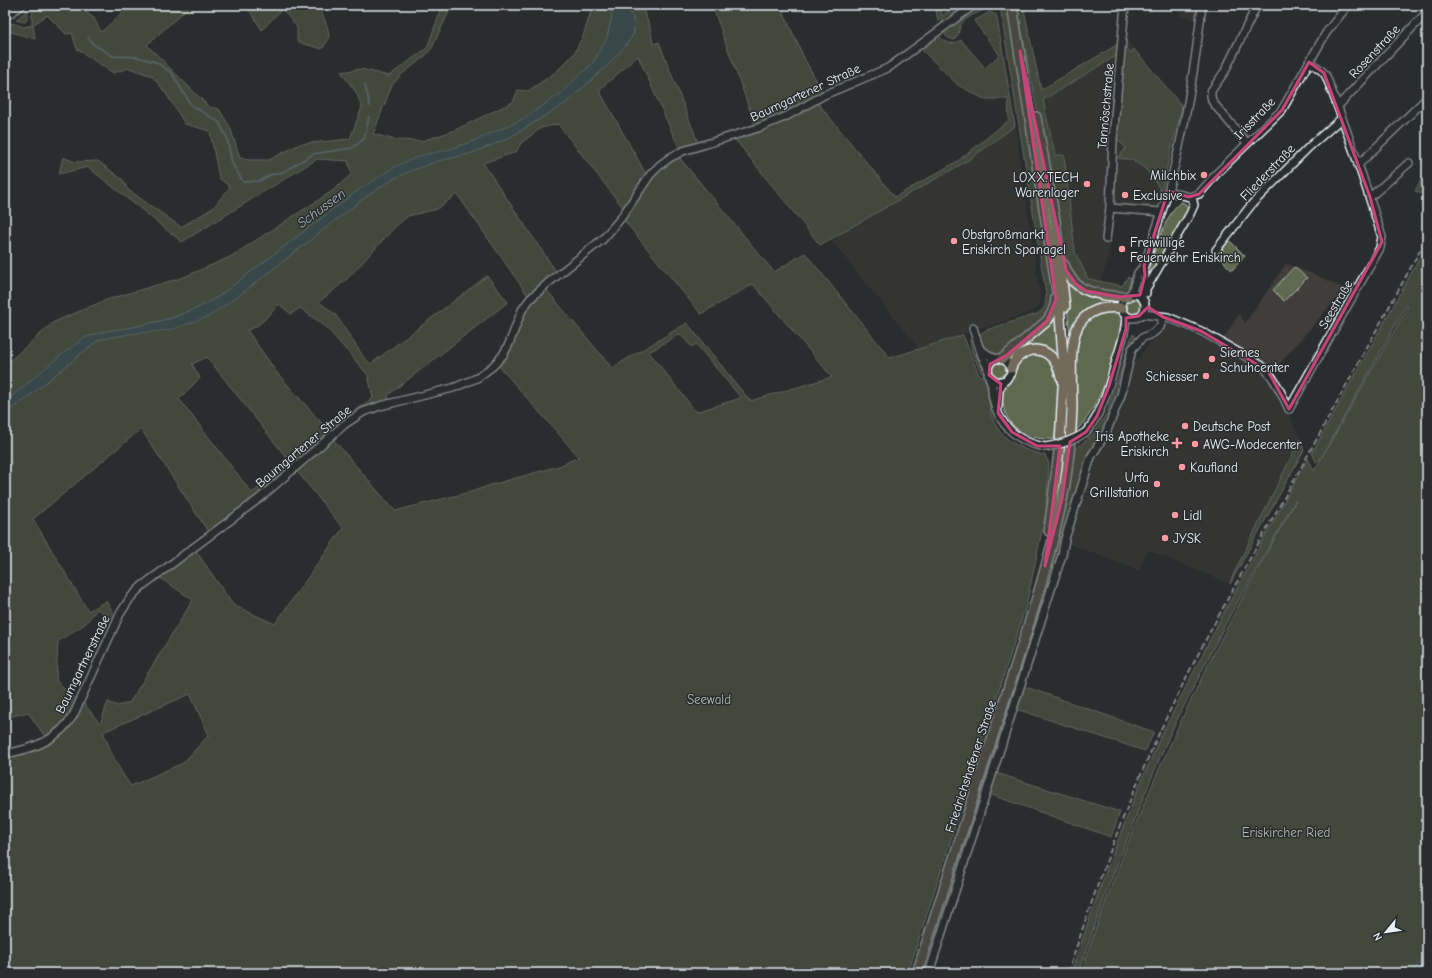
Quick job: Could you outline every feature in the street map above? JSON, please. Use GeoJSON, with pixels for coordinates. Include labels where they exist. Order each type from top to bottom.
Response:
{"type":"FeatureCollection","features":[{"type":"Feature","properties":{"kind":"main road"},"geometry":{"type":"LineString","coordinates":[[1012,5],[1042,191],[1062,331],[1064,370],[1059,449],[1045,566]]}},
{"type":"Feature","properties":{"kind":"main road"},"geometry":{"type":"LineString","coordinates":[[1020,51],[1029,84],[1048,176],[1058,240],[1071,366]]}},
{"type":"Feature","properties":{"kind":"main road"},"geometry":{"type":"LineString","coordinates":[[1058,240],[1066,270],[1076,284],[1086,291],[1120,297],[1129,296]]}},
{"type":"Feature","properties":{"kind":"main road"},"geometry":{"type":"LineString","coordinates":[[998,359],[1036,331],[1051,315],[1056,299],[1054,276]]}},
{"type":"Feature","properties":{"kind":"main road"},"geometry":{"type":"LineString","coordinates":[[1045,566],[1057,524],[1067,473],[1071,425],[1071,366],[1076,331],[1085,316],[1106,307],[1127,314]]}},
{"type":"Feature","properties":{"kind":"main road"},"geometry":{"type":"LineString","coordinates":[[1011,368],[1020,355],[1030,350],[1044,352],[1050,355],[1060,372],[1062,405]]}},
{"type":"Feature","properties":{"kind":"main road","name":"Friedrichshafener Straße"},"geometry":{"type":"LineString","coordinates":[[917,973],[1019,655],[1045,566]]}},
{"type":"Feature","properties":{"kind":"street"},"geometry":{"type":"LineString","coordinates":[[5,17],[22,5]]}},
{"type":"Feature","properties":{"kind":"street","name":"Baumgartener Straße"},"geometry":{"type":"LineString","coordinates":[[131,597],[142,586],[260,498],[345,424],[363,412],[380,406],[453,388],[477,378],[493,366],[510,344],[522,310],[530,299],[604,239],[621,218],[650,175],[671,157],[683,151],[769,124],[787,116],[824,95],[888,68],[974,5]]}},
{"type":"Feature","properties":{"kind":"street","name":"Tannöschstraße"},"geometry":{"type":"LineString","coordinates":[[1106,239],[1110,208],[1125,5]]}},
{"type":"Feature","properties":{"kind":"street"},"geometry":{"type":"LineString","coordinates":[[1129,296],[1138,273],[1144,266],[1168,191],[1180,144],[1190,91],[1202,5]]}},
{"type":"Feature","properties":{"kind":"street"},"geometry":{"type":"LineString","coordinates":[[1247,143],[1215,105],[1210,96],[1211,91],[1225,71],[1257,5]]}},
{"type":"Feature","properties":{"kind":"street","name":"Irisstraße"},"geometry":{"type":"LineString","coordinates":[[1192,197],[1202,191],[1247,143],[1282,110],[1308,62],[1326,34],[1348,5]]}},
{"type":"Feature","properties":{"kind":"street","name":"Rosenstraße"},"geometry":{"type":"LineString","coordinates":[[1338,106],[1427,12]]}},
{"type":"Feature","properties":{"kind":"street","name":"Seestraße"},"geometry":{"type":"LineString","coordinates":[[1142,314],[1168,317],[1201,331],[1261,365],[1268,371],[1276,383],[1289,409],[1380,248],[1382,237],[1370,197],[1338,106],[1324,73],[1308,62]]}},
{"type":"Feature","properties":{"kind":"street"},"geometry":{"type":"LineString","coordinates":[[1358,165],[1427,98]]}},
{"type":"Feature","properties":{"kind":"street","name":"Fliederstraße"},"geometry":{"type":"LineString","coordinates":[[1216,250],[1252,204],[1309,147],[1342,118]]}},
{"type":"Feature","properties":{"kind":"street"},"geometry":{"type":"LineString","coordinates":[[1370,197],[1410,163]]}},
{"type":"Feature","properties":{"kind":"street"},"geometry":{"type":"LineString","coordinates":[[1143,295],[1194,205],[1192,197],[1168,191]]}},
{"type":"Feature","properties":{"kind":"street"},"geometry":{"type":"LineString","coordinates":[[1110,208],[1161,212]]}},
{"type":"Feature","properties":{"kind":"street"},"geometry":{"type":"LineString","coordinates":[[1127,314],[1138,317],[1145,309],[1143,299],[1145,275],[1144,266]]}},
{"type":"Feature","properties":{"kind":"street"},"geometry":{"type":"LineString","coordinates":[[973,328],[982,356],[988,368],[993,397],[998,412],[1007,428],[1018,437],[1030,443],[1045,447],[1070,442],[1086,432],[1097,416],[1109,386],[1126,329],[1127,314],[1123,300],[1129,296],[1143,295]]}},
{"type":"Feature","properties":{"kind":"street","name":"Seestraße"},"geometry":{"type":"LineString","coordinates":[[1145,305],[1163,317]]}},
{"type":"Feature","properties":{"kind":"street"},"geometry":{"type":"LineString","coordinates":[[929,973],[1057,570],[1065,539],[1091,457],[1106,433],[1126,375],[1132,349],[1142,338],[1153,333],[1160,327],[1163,317]]}},
{"type":"Feature","properties":{"kind":"street"},"geometry":{"type":"LineString","coordinates":[[981,350],[998,359],[1008,362],[1011,368],[1010,375],[1004,381],[999,390],[998,412]]}},
{"type":"Feature","properties":{"kind":"street"},"geometry":{"type":"LineString","coordinates":[[988,368],[991,362],[998,359]]}},
{"type":"Feature","properties":{"kind":"street"},"geometry":{"type":"LineString","coordinates":[[990,377],[995,381],[1004,381]]}},
{"type":"Feature","properties":{"kind":"street","name":"Baumgartnerstraße"},"geometry":{"type":"LineString","coordinates":[[5,754],[24,750],[44,742],[61,731],[73,716],[120,614],[131,597]]}},
{"type":"Feature","properties":{"kind":"highlighted area"},"geometry":{"type":"Polygon","coordinates":[[[1020,51],[1066,270],[1076,284],[1086,291],[1120,297],[1140,295],[1145,275],[1144,266],[1168,191],[1189,197],[1199,194],[1282,110],[1309,62],[1324,73],[1370,197],[1382,242],[1289,409],[1268,371],[1201,331],[1163,317],[1148,307],[1139,316],[1126,318],[1126,329],[1109,386],[1097,416],[1086,432],[1070,442],[1062,499],[1045,566],[1060,446],[1037,446],[1012,432],[998,413],[1001,384],[989,375],[990,364],[1007,355],[1047,321],[1056,299],[1020,51]]]}},
{"type":"Feature","properties":{"kind":"shaded area"},"geometry":{"type":"Polygon","coordinates":[[[1176,5],[1198,5],[1197,22],[1192,18],[1180,16],[1176,5]]]}},
{"type":"Feature","properties":{"kind":"shaded area"},"geometry":{"type":"Polygon","coordinates":[[[1124,37],[1176,99],[1126,148],[1135,160],[1134,162],[1140,165],[1154,179],[1161,192],[1156,209],[1113,205],[1108,260],[1100,282],[1088,279],[1075,252],[1064,155],[1055,155],[1043,100],[1119,54],[1124,37]]]}},
{"type":"Feature","properties":{"kind":"shaded area"},"geometry":{"type":"Polygon","coordinates":[[[1015,126],[1041,301],[1037,308],[1031,312],[919,349],[830,239],[967,161],[1015,126]]]}},
{"type":"Feature","properties":{"kind":"shaded area"},"geometry":{"type":"Polygon","coordinates":[[[1286,264],[1314,274],[1345,289],[1274,370],[1223,339],[1239,314],[1245,323],[1286,264]]]}},
{"type":"Feature","properties":{"kind":"shaded area"},"geometry":{"type":"Polygon","coordinates":[[[1169,321],[1258,367],[1267,374],[1286,408],[1300,439],[1233,575],[1230,584],[1148,550],[1139,571],[1067,543],[1093,461],[1109,433],[1125,394],[1135,362],[1166,322],[1169,321]]]}},
{"type":"Feature","properties":{"kind":"green space"},"geometry":{"type":"Polygon","coordinates":[[[34,5],[79,5],[79,7],[94,18],[101,32],[132,5],[191,5],[147,45],[209,107],[219,109],[230,127],[240,158],[249,160],[269,160],[300,144],[350,139],[362,107],[356,92],[341,72],[361,69],[389,76],[427,48],[442,5],[452,5],[432,48],[424,57],[401,75],[392,85],[373,134],[395,140],[422,141],[453,131],[513,102],[518,90],[528,91],[556,72],[574,54],[583,36],[591,12],[588,5],[610,5],[612,16],[607,38],[593,63],[560,94],[523,119],[357,191],[218,297],[198,308],[172,318],[134,327],[107,331],[84,338],[5,402],[5,365],[54,322],[106,300],[184,277],[230,257],[331,192],[352,174],[348,161],[317,159],[182,242],[88,167],[59,174],[63,157],[75,162],[98,161],[123,180],[127,189],[181,227],[213,208],[230,187],[219,178],[210,131],[185,124],[165,92],[152,76],[129,68],[113,73],[77,49],[72,33],[66,34],[47,15],[33,25],[35,39],[5,30],[5,26],[11,23],[24,27],[32,25],[34,5]]]}},
{"type":"Feature","properties":{"kind":"green space"},"geometry":{"type":"Polygon","coordinates":[[[246,5],[319,5],[328,29],[329,39],[322,49],[297,41],[297,27],[282,9],[262,30],[246,5]]]}},
{"type":"Feature","properties":{"kind":"green space"},"geometry":{"type":"Polygon","coordinates":[[[625,5],[641,5],[650,27],[653,44],[659,42],[699,145],[680,150],[638,56],[599,90],[647,176],[624,209],[558,124],[541,128],[521,143],[516,152],[483,163],[557,273],[529,297],[457,194],[437,209],[408,216],[395,227],[347,279],[319,302],[335,314],[365,359],[371,364],[487,276],[508,302],[388,395],[389,401],[372,405],[256,498],[209,533],[141,429],[33,519],[88,611],[106,601],[116,617],[115,620],[97,609],[85,624],[58,641],[56,680],[69,694],[79,701],[65,722],[46,738],[28,712],[5,718],[5,413],[23,401],[98,340],[128,334],[245,291],[364,198],[393,179],[412,170],[438,161],[469,154],[507,139],[566,103],[606,67],[625,46],[634,33],[633,18],[625,5]],[[279,304],[269,316],[256,326],[247,330],[277,373],[327,429],[373,398],[368,375],[326,327],[300,308],[291,314],[279,304]],[[207,357],[192,364],[200,378],[179,399],[252,493],[290,462],[207,357]]]}},
{"type":"Feature","properties":{"kind":"green space"},"geometry":{"type":"Polygon","coordinates":[[[712,5],[780,5],[805,60],[823,92],[784,115],[756,127],[712,5]]]}},
{"type":"Feature","properties":{"kind":"green space"},"geometry":{"type":"Polygon","coordinates":[[[935,5],[940,5],[942,16],[956,5],[967,5],[942,23],[941,20],[938,21],[935,5]]]}},
{"type":"Feature","properties":{"kind":"green space"},"geometry":{"type":"Polygon","coordinates":[[[981,5],[996,5],[966,19],[961,24],[954,40],[945,35],[944,31],[947,28],[981,5]]]}},
{"type":"Feature","properties":{"kind":"green space"},"geometry":{"type":"Polygon","coordinates":[[[1002,5],[1006,5],[1016,58],[1053,297],[1045,319],[1003,355],[998,355],[990,352],[984,346],[980,339],[980,334],[986,330],[1037,314],[1045,306],[1046,300],[1001,13],[1002,5]]]}},
{"type":"Feature","properties":{"kind":"green space"},"geometry":{"type":"Polygon","coordinates":[[[1017,5],[1023,5],[1041,90],[1120,43],[1119,54],[1043,100],[1055,155],[1064,155],[1075,252],[1088,279],[1122,286],[1128,277],[1133,280],[1130,291],[1120,295],[1080,285],[1066,265],[1050,169],[1039,121],[1017,5]]]}},
{"type":"Feature","properties":{"kind":"green space"},"geometry":{"type":"Polygon","coordinates":[[[27,10],[27,20],[25,22],[16,20],[27,10]]]}},
{"type":"Feature","properties":{"kind":"green space"},"geometry":{"type":"Polygon","coordinates":[[[990,12],[996,15],[997,18],[1015,126],[967,161],[820,245],[734,138],[817,102],[895,197],[958,161],[1009,120],[1008,99],[984,99],[958,85],[920,48],[936,36],[939,36],[944,41],[949,43],[955,43],[961,40],[985,68],[1000,55],[974,21],[990,12]]]}},
{"type":"Feature","properties":{"kind":"green space"},"geometry":{"type":"Polygon","coordinates":[[[1124,47],[1126,47],[1131,53],[1134,49],[1182,106],[1161,192],[1150,174],[1139,164],[1134,162],[1135,160],[1118,158],[1126,148],[1116,138],[1124,47]]]}},
{"type":"Feature","properties":{"kind":"green space","name":"Seewald"},"geometry":{"type":"Polygon","coordinates":[[[678,156],[774,272],[805,253],[890,358],[963,335],[979,375],[984,377],[992,417],[996,425],[1006,438],[1013,443],[1029,451],[1045,455],[1049,464],[1046,512],[1026,606],[908,973],[5,973],[5,756],[45,743],[83,702],[100,724],[108,702],[118,706],[130,702],[193,600],[159,577],[194,548],[233,605],[275,624],[343,528],[296,470],[332,438],[395,511],[474,491],[559,466],[579,457],[497,364],[513,343],[525,308],[545,288],[612,368],[687,323],[750,401],[832,377],[753,284],[701,314],[623,219],[660,168],[678,156]],[[680,334],[649,352],[696,412],[741,398],[696,344],[692,347],[680,334]],[[190,694],[103,732],[119,767],[131,786],[183,763],[209,735],[190,694]]]}},
{"type":"Feature","properties":{"kind":"green space"},"geometry":{"type":"Polygon","coordinates":[[[1427,169],[1427,196],[1415,191],[1427,169]]]}},
{"type":"Feature","properties":{"kind":"green space"},"geometry":{"type":"Polygon","coordinates":[[[1182,202],[1187,205],[1189,211],[1157,262],[1145,285],[1144,284],[1159,238],[1170,214],[1176,206],[1182,202]]]}},
{"type":"Feature","properties":{"kind":"green space"},"geometry":{"type":"Polygon","coordinates":[[[1229,240],[1245,256],[1232,270],[1225,262],[1221,252],[1229,240]]]}},
{"type":"Feature","properties":{"kind":"green space","name":"Eriskircher Ried"},"geometry":{"type":"Polygon","coordinates":[[[1427,245],[1427,973],[1081,973],[1102,911],[1125,851],[1176,731],[1234,615],[1295,501],[1228,619],[1170,734],[1109,885],[1078,973],[1071,973],[1102,882],[1138,789],[1160,738],[1224,612],[1308,458],[1314,471],[1408,307],[1406,306],[1321,458],[1316,462],[1312,453],[1313,451],[1427,245]]]}},
{"type":"Feature","properties":{"kind":"green space"},"geometry":{"type":"Polygon","coordinates":[[[1294,267],[1307,278],[1284,301],[1273,290],[1294,267]]]}},
{"type":"Feature","properties":{"kind":"green space"},"geometry":{"type":"Polygon","coordinates":[[[1064,273],[1067,278],[1116,300],[1115,303],[1103,303],[1090,308],[1070,337],[1064,273]]]}},
{"type":"Feature","properties":{"kind":"green space"},"geometry":{"type":"Polygon","coordinates":[[[1134,300],[1139,302],[1141,307],[1139,312],[1134,314],[1129,312],[1127,307],[1129,302],[1134,300]]]}},
{"type":"Feature","properties":{"kind":"green space"},"geometry":{"type":"Polygon","coordinates":[[[1056,311],[1061,365],[1049,351],[1013,357],[1012,356],[1056,311]]]}},
{"type":"Feature","properties":{"kind":"green space"},"geometry":{"type":"Polygon","coordinates":[[[1098,311],[1117,311],[1122,321],[1122,332],[1109,372],[1098,398],[1084,422],[1075,432],[1077,332],[1082,324],[1098,311]]]}},
{"type":"Feature","properties":{"kind":"green space"},"geometry":{"type":"Polygon","coordinates":[[[1134,334],[1135,337],[1128,350],[1124,373],[1106,426],[1093,446],[1085,464],[1063,531],[1060,551],[1050,586],[1046,585],[1068,500],[1075,449],[1093,435],[1107,413],[1132,335],[1134,334]]]}},
{"type":"Feature","properties":{"kind":"green space"},"geometry":{"type":"Polygon","coordinates":[[[970,339],[972,339],[984,364],[985,374],[981,372],[972,352],[970,339]]]}},
{"type":"Feature","properties":{"kind":"green space"},"geometry":{"type":"Polygon","coordinates":[[[1037,354],[1046,358],[1054,365],[1058,380],[1055,439],[1043,439],[1024,433],[1016,428],[1005,413],[1002,391],[1014,378],[1017,366],[1021,360],[1026,356],[1037,354]]]}},
{"type":"Feature","properties":{"kind":"green space"},"geometry":{"type":"Polygon","coordinates":[[[997,363],[1003,363],[1007,367],[1007,373],[1003,377],[997,377],[993,373],[993,367],[997,363]]]}},
{"type":"Feature","properties":{"kind":"green space"},"geometry":{"type":"Polygon","coordinates":[[[1300,439],[1304,450],[1230,584],[1233,575],[1300,439]]]}},
{"type":"Feature","properties":{"kind":"green space"},"geometry":{"type":"Polygon","coordinates":[[[1023,686],[1154,732],[1145,751],[1016,709],[1023,686]]]}},
{"type":"Feature","properties":{"kind":"green space"},"geometry":{"type":"Polygon","coordinates":[[[996,773],[1120,812],[1111,837],[989,794],[996,773]]]}},
{"type":"Feature","properties":{"kind":"water"},"geometry":{"type":"Polygon","coordinates":[[[610,5],[625,5],[633,18],[634,33],[625,46],[606,67],[566,103],[507,139],[469,154],[438,161],[393,179],[364,198],[245,291],[208,317],[170,330],[128,334],[98,340],[23,401],[5,413],[5,402],[61,355],[84,338],[107,331],[134,327],[172,318],[198,308],[218,297],[357,191],[394,167],[420,156],[451,149],[479,139],[523,119],[560,94],[593,63],[607,38],[612,16],[610,5]]]}},
{"type":"Feature","properties":{"kind":"water"},"geometry":{"type":"Polygon","coordinates":[[[1427,955],[1427,973],[1411,973],[1427,955]]]}},
{"type":"Feature","properties":{"kind":"waterway"},"geometry":{"type":"LineString","coordinates":[[88,37],[93,44],[113,56],[137,57],[156,62],[172,73],[191,105],[219,122],[227,138],[232,163],[243,182],[259,181],[270,175],[283,172],[313,154],[352,148],[364,139],[369,117]]}},
{"type":"Feature","properties":{"kind":"waterway"},"geometry":{"type":"LineString","coordinates":[[365,85],[370,106]]}},
{"type":"Feature","properties":{"kind":"railway"},"geometry":{"type":"LineString","coordinates":[[1068,973],[1089,910],[1123,818],[1162,727],[1194,662],[1228,599],[1427,238]]}},
{"type":"Feature","properties":{"kind":"place","name":"Milchbix"},"geometry":{"type":"Point","coordinates":[1204,175]}},
{"type":"Feature","properties":{"kind":"place","name":"LOXX.TECH Warenlager"},"geometry":{"type":"Point","coordinates":[1087,184]}},
{"type":"Feature","properties":{"kind":"place","name":"Exclusive"},"geometry":{"type":"Point","coordinates":[1125,195]}},
{"type":"Feature","properties":{"kind":"place","name":"Obstgroßmarkt Eriskirch Spanagel"},"geometry":{"type":"Point","coordinates":[954,241]}},
{"type":"Feature","properties":{"kind":"place","name":"Freiwillige Feuerwehr Eriskirch"},"geometry":{"type":"Point","coordinates":[1122,249]}},
{"type":"Feature","properties":{"kind":"place","name":"Siemes Schuhcenter"},"geometry":{"type":"Point","coordinates":[1212,359]}},
{"type":"Feature","properties":{"kind":"place","name":"Schiesser"},"geometry":{"type":"Point","coordinates":[1206,376]}},
{"type":"Feature","properties":{"kind":"place","name":"Deutsche Post"},"geometry":{"type":"Point","coordinates":[1185,426]}},
{"type":"Feature","properties":{"kind":"place","name":"Iris Apotheke Eriskirch"},"geometry":{"type":"Point","coordinates":[1177,443]}},
{"type":"Feature","properties":{"kind":"place","name":"AWG-Modecenter"},"geometry":{"type":"Point","coordinates":[1195,444]}},
{"type":"Feature","properties":{"kind":"place","name":"Kaufland"},"geometry":{"type":"Point","coordinates":[1182,467]}},
{"type":"Feature","properties":{"kind":"place","name":"Urfa Grillstation"},"geometry":{"type":"Point","coordinates":[1157,484]}},
{"type":"Feature","properties":{"kind":"place","name":"Lidl"},"geometry":{"type":"Point","coordinates":[1175,515]}},
{"type":"Feature","properties":{"kind":"place","name":"JYSK"},"geometry":{"type":"Point","coordinates":[1165,538]}},
{"type":"Feature","properties":{"kind":"water label","name":"Schussen"},"geometry":{"type":"Point","coordinates":[321,208]}}]}
